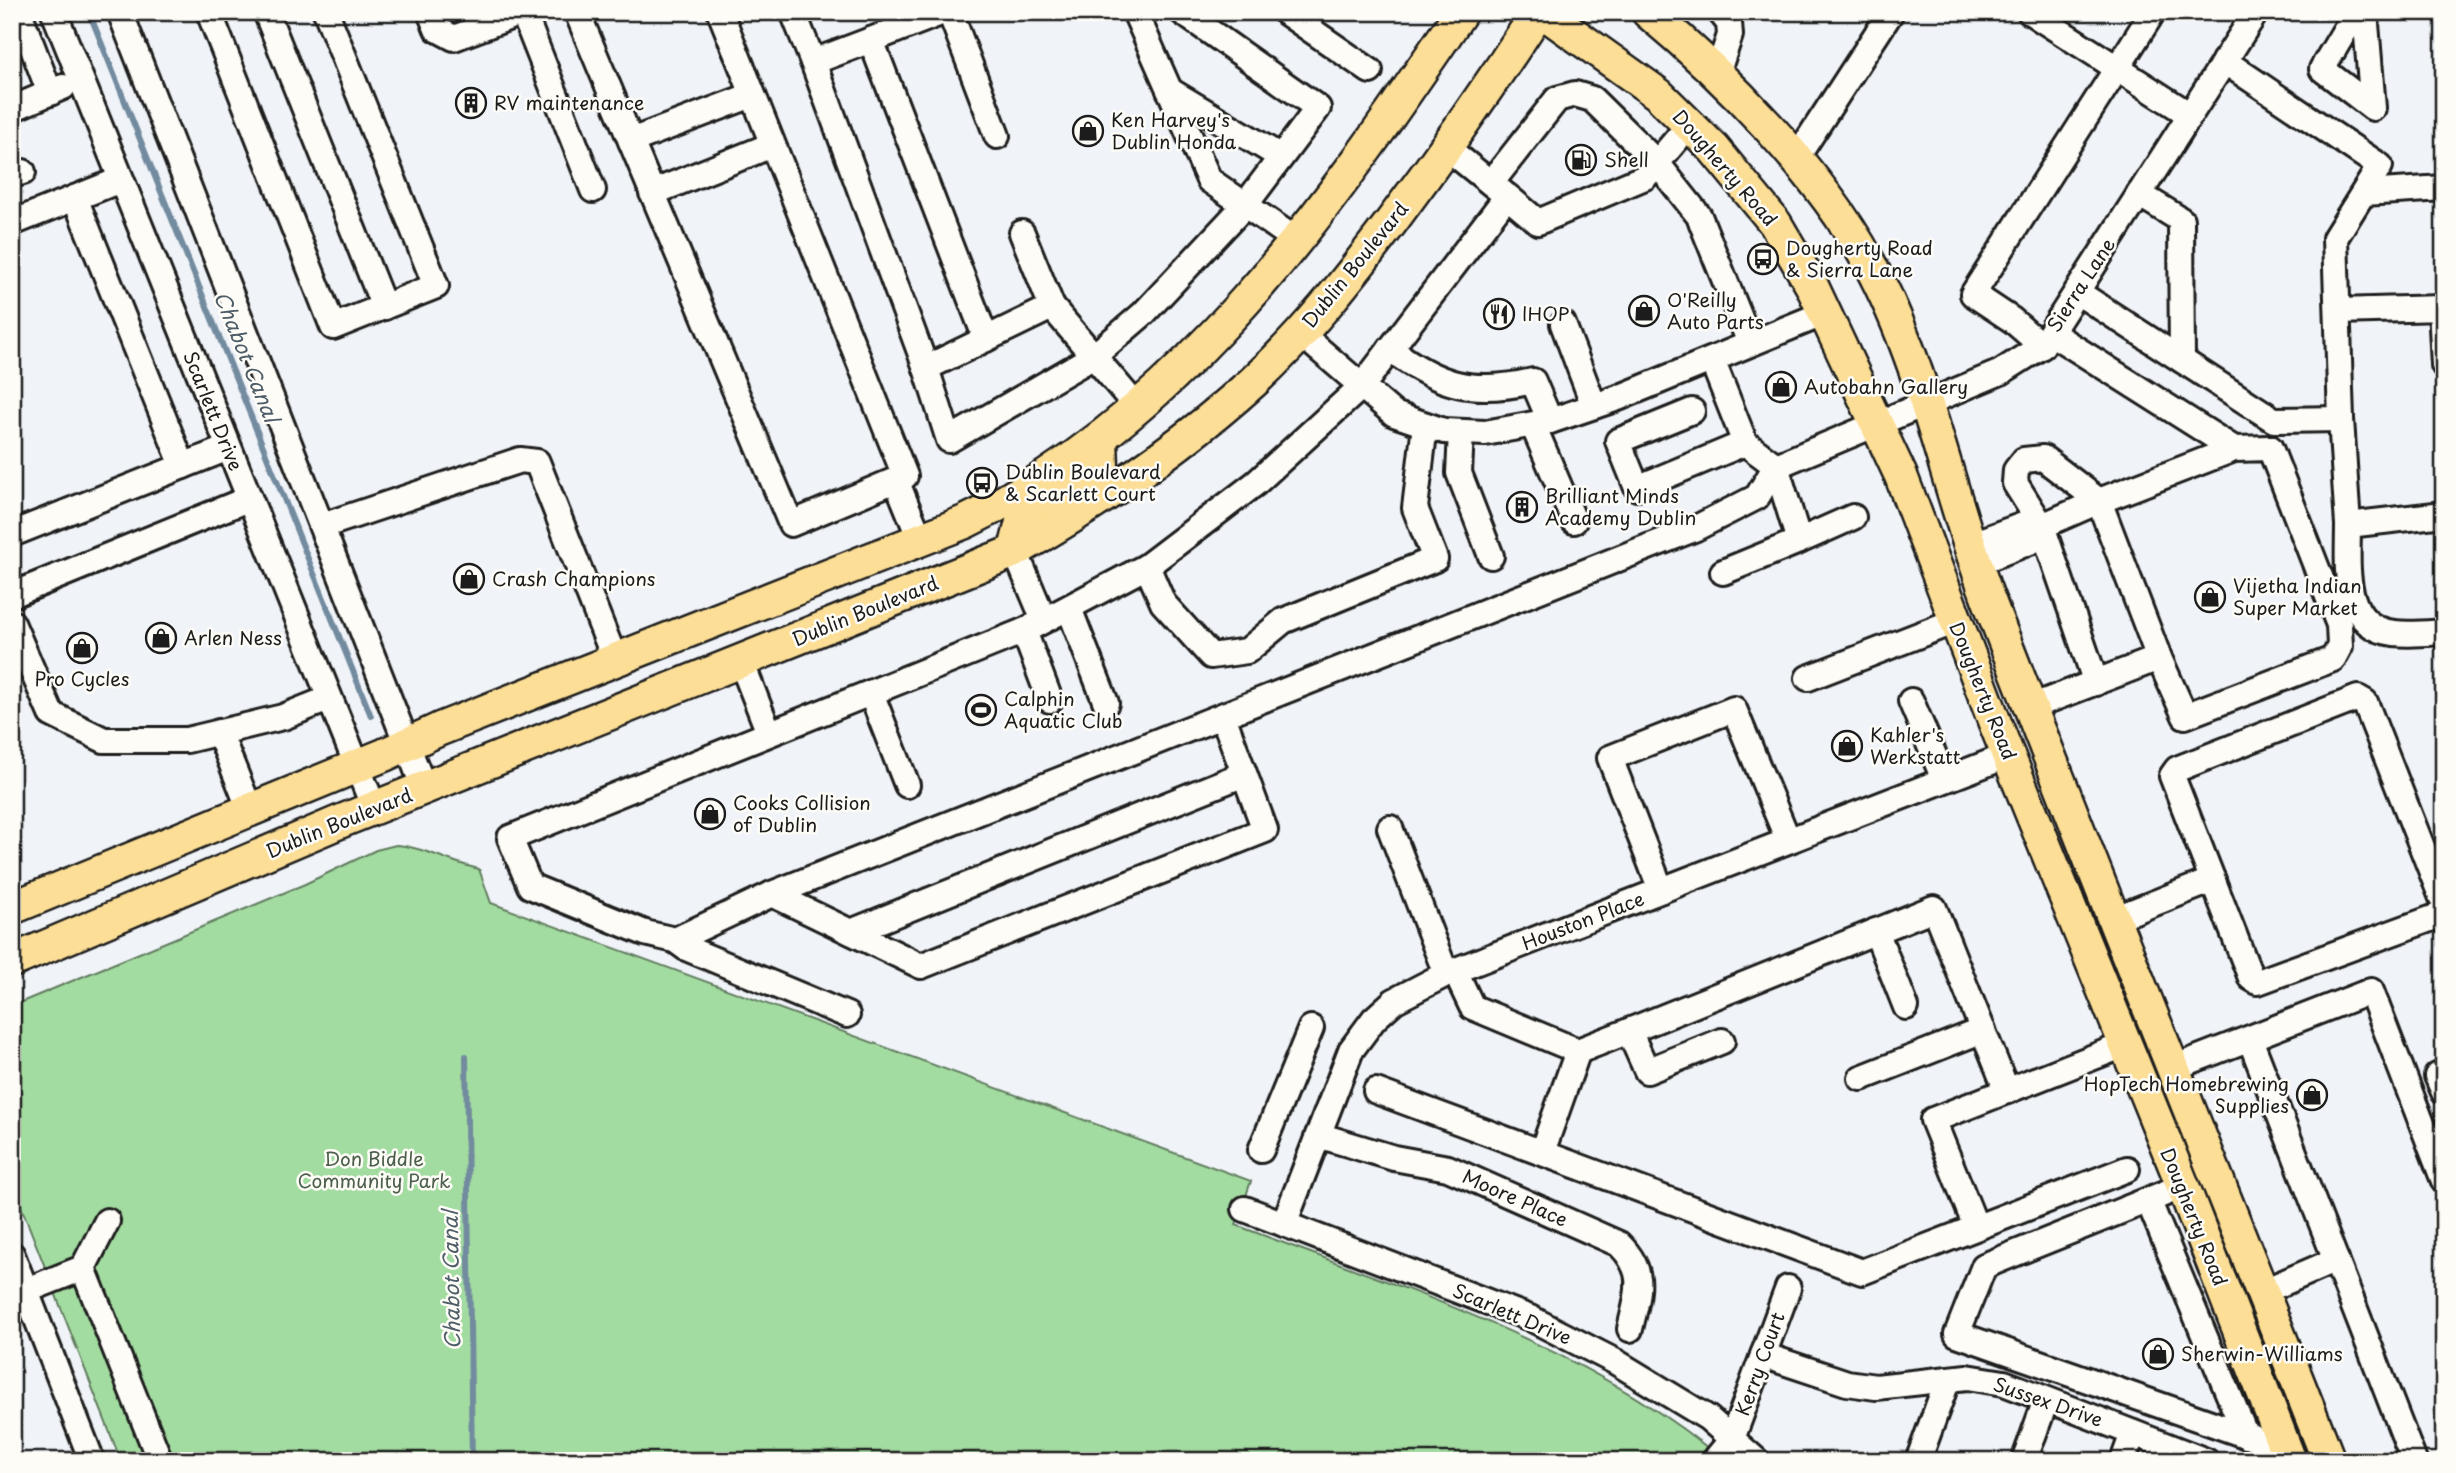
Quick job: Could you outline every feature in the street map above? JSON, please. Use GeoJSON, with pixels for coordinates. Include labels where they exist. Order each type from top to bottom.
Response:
{"type":"FeatureCollection","features":[{"type":"Feature","properties":{"kind":"main road"},"geometry":{"type":"LineString","coordinates":[[12,908],[408,744],[919,539],[1017,496],[1101,438],[1263,280],[1337,190],[1461,12]]}},
{"type":"Feature","properties":{"kind":"main road","name":"Dougherty Road"},"geometry":{"type":"LineString","coordinates":[[1541,12],[1658,94],[1714,149],[1775,223],[1794,253],[1878,423],[2286,1449]]}},
{"type":"Feature","properties":{"kind":"main road","name":"Dublin Boulevard"},"geometry":{"type":"LineString","coordinates":[[12,961],[374,808],[1015,551],[1114,492],[1171,451],[1254,381],[1343,286],[1541,12]]}},
{"type":"Feature","properties":{"kind":"main road","name":"Dougherty Road"},"geometry":{"type":"LineString","coordinates":[[1652,13],[1717,74],[1795,160],[1841,218],[1867,259],[1910,352],[1972,554],[2031,708],[2329,1461]]}},
{"type":"Feature","properties":{"kind":"main road"},"geometry":{"type":"LineString","coordinates":[[1015,551],[1022,522],[1102,468],[1101,438]]}},
{"type":"Feature","properties":{"kind":"main road"},"geometry":{"type":"LineString","coordinates":[[1955,621],[1984,638],[2003,682],[2031,708]]}},
{"type":"Feature","properties":{"kind":"main road"},"geometry":{"type":"LineString","coordinates":[[2087,952],[2114,963],[2141,1031],[2173,1068]]}},
{"type":"Feature","properties":{"kind":"street"},"geometry":{"type":"LineString","coordinates":[[19,12],[50,93]]}},
{"type":"Feature","properties":{"kind":"street","name":"Scarlett Drive"},"geometry":{"type":"LineString","coordinates":[[54,12],[374,808]]}},
{"type":"Feature","properties":{"kind":"street"},"geometry":{"type":"LineString","coordinates":[[120,12],[424,788]]}},
{"type":"Feature","properties":{"kind":"street"},"geometry":{"type":"LineString","coordinates":[[209,12],[333,327],[436,286],[326,12]]}},
{"type":"Feature","properties":{"kind":"street"},"geometry":{"type":"LineString","coordinates":[[266,12],[384,307]]}},
{"type":"Feature","properties":{"kind":"street"},"geometry":{"type":"LineString","coordinates":[[430,12],[437,29],[454,38],[523,12],[593,190]]}},
{"type":"Feature","properties":{"kind":"street"},"geometry":{"type":"LineString","coordinates":[[577,12],[791,524],[905,476],[720,12]]}},
{"type":"Feature","properties":{"kind":"street"},"geometry":{"type":"LineString","coordinates":[[793,12],[926,369],[949,440],[1094,356],[1144,313],[1245,204],[1318,108],[1182,12]]}},
{"type":"Feature","properties":{"kind":"street"},"geometry":{"type":"LineString","coordinates":[[813,62],[943,12]]}},
{"type":"Feature","properties":{"kind":"street"},"geometry":{"type":"LineString","coordinates":[[950,12],[997,136]]}},
{"type":"Feature","properties":{"kind":"street"},"geometry":{"type":"LineString","coordinates":[[1135,12],[1209,180],[1296,240]]}},
{"type":"Feature","properties":{"kind":"street"},"geometry":{"type":"LineString","coordinates":[[1285,12],[1370,71]]}},
{"type":"Feature","properties":{"kind":"street"},"geometry":{"type":"LineString","coordinates":[[1717,74],[1730,35],[1730,23],[1720,12]]}},
{"type":"Feature","properties":{"kind":"street"},"geometry":{"type":"LineString","coordinates":[[1795,160],[1891,12]]}},
{"type":"Feature","properties":{"kind":"street"},"geometry":{"type":"LineString","coordinates":[[2030,12],[2190,115]]}},
{"type":"Feature","properties":{"kind":"street"},"geometry":{"type":"LineString","coordinates":[[2152,12],[1973,294],[2012,320],[2234,449]]}},
{"type":"Feature","properties":{"kind":"street","name":"Sierra Lane"},"geometry":{"type":"LineString","coordinates":[[1776,466],[2001,372],[2047,339],[2256,12]]}},
{"type":"Feature","properties":{"kind":"street"},"geometry":{"type":"LineString","coordinates":[[2356,12],[2322,69],[2373,108],[2365,12]]}},
{"type":"Feature","properties":{"kind":"street"},"geometry":{"type":"LineString","coordinates":[[871,40],[986,339]]}},
{"type":"Feature","properties":{"kind":"street"},"geometry":{"type":"LineString","coordinates":[[2224,61],[2380,166],[2336,238],[2341,419],[2348,525],[2348,587],[2353,603],[2363,617],[2377,628],[2393,633],[2444,632]]}},
{"type":"Feature","properties":{"kind":"street"},"geometry":{"type":"LineString","coordinates":[[12,109],[81,79]]}},
{"type":"Feature","properties":{"kind":"street"},"geometry":{"type":"LineString","coordinates":[[1169,90],[1281,157]]}},
{"type":"Feature","properties":{"kind":"street"},"geometry":{"type":"LineString","coordinates":[[847,1015],[686,948],[675,940],[645,933],[530,886],[510,838],[1034,626],[1147,566],[1256,483],[1362,386],[1499,190],[1550,106],[1557,99],[1574,94],[1592,99],[1657,163],[1699,216],[1750,343]]}},
{"type":"Feature","properties":{"kind":"street"},"geometry":{"type":"LineString","coordinates":[[631,141],[752,95]]}},
{"type":"Feature","properties":{"kind":"street"},"geometry":{"type":"LineString","coordinates":[[1446,147],[1538,222],[1645,177],[1689,125]]}},
{"type":"Feature","properties":{"kind":"street"},"geometry":{"type":"LineString","coordinates":[[653,193],[772,145]]}},
{"type":"Feature","properties":{"kind":"street"},"geometry":{"type":"LineString","coordinates":[[12,223],[120,180]]}},
{"type":"Feature","properties":{"kind":"street"},"geometry":{"type":"LineString","coordinates":[[2364,193],[2444,188]]}},
{"type":"Feature","properties":{"kind":"street"},"geometry":{"type":"LineString","coordinates":[[2139,194],[2181,220],[2182,360]]}},
{"type":"Feature","properties":{"kind":"street"},"geometry":{"type":"LineString","coordinates":[[75,198],[183,466]]}},
{"type":"Feature","properties":{"kind":"street"},"geometry":{"type":"LineString","coordinates":[[1022,233],[1052,307],[1136,406]]}},
{"type":"Feature","properties":{"kind":"street"},"geometry":{"type":"LineString","coordinates":[[2077,292],[2274,419],[2341,419]]}},
{"type":"Feature","properties":{"kind":"street"},"geometry":{"type":"LineString","coordinates":[[926,369],[1052,307]]}},
{"type":"Feature","properties":{"kind":"street"},"geometry":{"type":"LineString","coordinates":[[2338,311],[2441,308],[2444,365]]}},
{"type":"Feature","properties":{"kind":"street"},"geometry":{"type":"LineString","coordinates":[[1300,333],[1394,414],[1444,431],[1496,433],[1541,423],[1594,406],[1825,313]]}},
{"type":"Feature","properties":{"kind":"street"},"geometry":{"type":"LineString","coordinates":[[1563,324],[1594,406]]}},
{"type":"Feature","properties":{"kind":"street"},"geometry":{"type":"LineString","coordinates":[[1390,349],[1434,378],[1465,388],[1499,389],[1533,381],[1541,423],[1574,521]]}},
{"type":"Feature","properties":{"kind":"street"},"geometry":{"type":"LineString","coordinates":[[1712,360],[1745,443],[1776,466],[1799,541]]}},
{"type":"Feature","properties":{"kind":"street"},"geometry":{"type":"LineString","coordinates":[[1692,411],[1618,441],[1637,488],[1745,443]]}},
{"type":"Feature","properties":{"kind":"street"},"geometry":{"type":"LineString","coordinates":[[1147,566],[1163,603],[1211,656],[1247,651],[1283,621],[1435,559],[1415,508],[1425,425]]}},
{"type":"Feature","properties":{"kind":"street"},"geometry":{"type":"LineString","coordinates":[[1461,432],[1459,473],[1491,556]]}},
{"type":"Feature","properties":{"kind":"street"},"geometry":{"type":"LineString","coordinates":[[12,534],[228,448]]}},
{"type":"Feature","properties":{"kind":"street"},"geometry":{"type":"LineString","coordinates":[[1972,554],[2032,541],[2042,526],[2099,501],[2234,449],[2270,448],[2339,625],[2340,646],[2333,659],[2185,716],[2159,658],[2099,501],[2043,458],[2030,457],[2019,464],[2015,483],[2042,526],[2096,683]]}},
{"type":"Feature","properties":{"kind":"street"},"geometry":{"type":"LineString","coordinates":[[322,526],[520,460],[537,462],[615,660]]}},
{"type":"Feature","properties":{"kind":"street"},"geometry":{"type":"LineString","coordinates":[[675,940],[772,894],[1696,528],[1757,497],[1776,466]]}},
{"type":"Feature","properties":{"kind":"street"},"geometry":{"type":"LineString","coordinates":[[896,480],[919,539]]}},
{"type":"Feature","properties":{"kind":"street"},"geometry":{"type":"LineString","coordinates":[[12,595],[248,499]]}},
{"type":"Feature","properties":{"kind":"street"},"geometry":{"type":"LineString","coordinates":[[2348,525],[2444,514]]}},
{"type":"Feature","properties":{"kind":"street"},"geometry":{"type":"LineString","coordinates":[[1723,572],[1853,517]]}},
{"type":"Feature","properties":{"kind":"street"},"geometry":{"type":"LineString","coordinates":[[1015,551],[1050,700]]}},
{"type":"Feature","properties":{"kind":"street"},"geometry":{"type":"LineString","coordinates":[[1069,608],[1106,703]]}},
{"type":"Feature","properties":{"kind":"street"},"geometry":{"type":"LineString","coordinates":[[1808,678],[1955,621]]}},
{"type":"Feature","properties":{"kind":"street"},"geometry":{"type":"LineString","coordinates":[[12,623],[51,714],[104,740],[187,740],[283,717],[328,699]]}},
{"type":"Feature","properties":{"kind":"street"},"geometry":{"type":"LineString","coordinates":[[2031,708],[2159,658]]}},
{"type":"Feature","properties":{"kind":"street"},"geometry":{"type":"LineString","coordinates":[[741,661],[769,733]]}},
{"type":"Feature","properties":{"kind":"street"},"geometry":{"type":"LineString","coordinates":[[871,693],[907,785]]}},
{"type":"Feature","properties":{"kind":"street"},"geometry":{"type":"LineString","coordinates":[[2444,903],[2365,702],[2358,698],[2177,769],[2172,776],[2251,978],[2258,982],[2441,915],[2444,909]]}},
{"type":"Feature","properties":{"kind":"street"},"geometry":{"type":"LineString","coordinates":[[1911,701],[1944,779]]}},
{"type":"Feature","properties":{"kind":"street"},"geometry":{"type":"LineString","coordinates":[[1661,890],[1610,758],[1734,709],[1788,840]]}},
{"type":"Feature","properties":{"kind":"street"},"geometry":{"type":"LineString","coordinates":[[772,894],[921,966],[1265,830],[1223,716]]}},
{"type":"Feature","properties":{"kind":"street"},"geometry":{"type":"LineString","coordinates":[[219,732],[250,810]]}},
{"type":"Feature","properties":{"kind":"street","name":"Houston Place"},"geometry":{"type":"LineString","coordinates":[[1284,1224],[1351,1050],[1374,1019],[1394,1001],[1451,972],[2009,755]]}},
{"type":"Feature","properties":{"kind":"street"},"geometry":{"type":"LineString","coordinates":[[851,932],[1244,774]]}},
{"type":"Feature","properties":{"kind":"street"},"geometry":{"type":"LineString","coordinates":[[1390,828],[1451,972],[1472,1007],[1578,1051],[1934,908],[2007,1091]]}},
{"type":"Feature","properties":{"kind":"street"},"geometry":{"type":"LineString","coordinates":[[2114,919],[2213,880]]}},
{"type":"Feature","properties":{"kind":"street"},"geometry":{"type":"LineString","coordinates":[[1876,932],[1906,1007]]}},
{"type":"Feature","properties":{"kind":"street"},"geometry":{"type":"LineString","coordinates":[[2173,1068],[2371,991],[2444,1181]]}},
{"type":"Feature","properties":{"kind":"street"},"geometry":{"type":"LineString","coordinates":[[1261,1150],[1311,1028]]}},
{"type":"Feature","properties":{"kind":"street"},"geometry":{"type":"LineString","coordinates":[[1861,1078],[1983,1030]]}},
{"type":"Feature","properties":{"kind":"street"},"geometry":{"type":"LineString","coordinates":[[1629,1031],[1647,1071],[1722,1041]]}},
{"type":"Feature","properties":{"kind":"street"},"geometry":{"type":"LineString","coordinates":[[2250,1039],[2414,1461]]}},
{"type":"Feature","properties":{"kind":"street"},"geometry":{"type":"LineString","coordinates":[[1976,1227],[1933,1120],[2124,1045]]}},
{"type":"Feature","properties":{"kind":"street"},"geometry":{"type":"LineString","coordinates":[[1542,1152],[1578,1051]]}},
{"type":"Feature","properties":{"kind":"street"},"geometry":{"type":"LineString","coordinates":[[2444,1073],[2437,1076],[2444,1092]]}},
{"type":"Feature","properties":{"kind":"street"},"geometry":{"type":"LineString","coordinates":[[1376,1090],[1862,1272],[2127,1169]]}},
{"type":"Feature","properties":{"kind":"street","name":"Moore Place"},"geometry":{"type":"LineString","coordinates":[[1318,1135],[1394,1157],[1447,1168],[1619,1244],[1632,1257],[1639,1278],[1630,1329]]}},
{"type":"Feature","properties":{"kind":"street"},"geometry":{"type":"LineString","coordinates":[[2183,1186],[2149,1202],[1984,1266],[1957,1334],[2286,1449]]}},
{"type":"Feature","properties":{"kind":"street"},"geometry":{"type":"LineString","coordinates":[[2149,1202],[2246,1436]]}},
{"type":"Feature","properties":{"kind":"street","name":"Scarlett Drive"},"geometry":{"type":"LineString","coordinates":[[1245,1209],[1530,1318],[1616,1362],[1708,1418],[1757,1461]]}},
{"type":"Feature","properties":{"kind":"street"},"geometry":{"type":"LineString","coordinates":[[19,1294],[83,1268],[107,1221]]}},
{"type":"Feature","properties":{"kind":"street"},"geometry":{"type":"LineString","coordinates":[[12,1255],[19,1294],[92,1461]]}},
{"type":"Feature","properties":{"kind":"street"},"geometry":{"type":"LineString","coordinates":[[2262,1292],[2336,1260]]}},
{"type":"Feature","properties":{"kind":"street"},"geometry":{"type":"LineString","coordinates":[[83,1268],[160,1461]]}},
{"type":"Feature","properties":{"kind":"street","name":"Kerry Court"},"geometry":{"type":"LineString","coordinates":[[1714,1461],[1732,1439],[1788,1288]]}},
{"type":"Feature","properties":{"kind":"street","name":"Sussex Drive"},"geometry":{"type":"LineString","coordinates":[[1763,1355],[1847,1383],[1876,1387],[1967,1377],[2004,1384],[2206,1461]]}},
{"type":"Feature","properties":{"kind":"street"},"geometry":{"type":"LineString","coordinates":[[1918,1461],[1948,1379]]}},
{"type":"Feature","properties":{"kind":"street"},"geometry":{"type":"LineString","coordinates":[[2024,1461],[2046,1400]]}},
{"type":"Feature","properties":{"kind":"street"},"geometry":{"type":"LineString","coordinates":[[2123,1461],[2133,1433]]}},
{"type":"Feature","properties":{"kind":"green space","name":"Don Biddle Community Park"},"geometry":{"type":"Polygon","coordinates":[[[396,845],[479,869],[491,903],[1251,1181],[1236,1225],[1428,1297],[1553,1352],[1612,1383],[1670,1420],[1724,1461],[121,1461],[12,1183],[12,1006],[305,884],[376,850],[396,845]]]}},
{"type":"Feature","properties":{"kind":"waterway","name":"Chabot Canal"},"geometry":{"type":"LineString","coordinates":[[89,12],[371,716]]}},
{"type":"Feature","properties":{"kind":"waterway","name":"Chabot Canal"},"geometry":{"type":"LineString","coordinates":[[466,1056],[472,1461]]}},
{"type":"Feature","properties":{"kind":"place","name":"RV maintenance"},"geometry":{"type":"Point","coordinates":[471,103]}},
{"type":"Feature","properties":{"kind":"place","name":"Ken Harvey's Dublin Honda"},"geometry":{"type":"Point","coordinates":[1088,131]}},
{"type":"Feature","properties":{"kind":"place","name":"Shell"},"geometry":{"type":"Point","coordinates":[1581,160]}},
{"type":"Feature","properties":{"kind":"place","name":"Dougherty Road & Sierra Lane"},"geometry":{"type":"Point","coordinates":[1763,259]}},
{"type":"Feature","properties":{"kind":"place","name":"O'Reilly Auto Parts"},"geometry":{"type":"Point","coordinates":[1644,311]}},
{"type":"Feature","properties":{"kind":"place","name":"IHOP"},"geometry":{"type":"Point","coordinates":[1499,314]}},
{"type":"Feature","properties":{"kind":"place","name":"Autobahn Gallery"},"geometry":{"type":"Point","coordinates":[1781,387]}},
{"type":"Feature","properties":{"kind":"place","name":"Dublin Boulevard & Scarlett Court"},"geometry":{"type":"Point","coordinates":[982,483]}},
{"type":"Feature","properties":{"kind":"place","name":"Brilliant Minds Academy Dublin"},"geometry":{"type":"Point","coordinates":[1522,507]}},
{"type":"Feature","properties":{"kind":"place","name":"Crash Champions"},"geometry":{"type":"Point","coordinates":[469,579]}},
{"type":"Feature","properties":{"kind":"place","name":"Vijetha Indian Super Market"},"geometry":{"type":"Point","coordinates":[2210,597]}},
{"type":"Feature","properties":{"kind":"place","name":"Arlen Ness"},"geometry":{"type":"Point","coordinates":[161,638]}},
{"type":"Feature","properties":{"kind":"place","name":"Pro Cycles"},"geometry":{"type":"Point","coordinates":[82,648]}},
{"type":"Feature","properties":{"kind":"place","name":"Calphin Aquatic Club"},"geometry":{"type":"Point","coordinates":[981,710]}},
{"type":"Feature","properties":{"kind":"place","name":"Kahler's Werkstatt"},"geometry":{"type":"Point","coordinates":[1847,746]}},
{"type":"Feature","properties":{"kind":"place","name":"Cooks Collision of Dublin"},"geometry":{"type":"Point","coordinates":[710,814]}},
{"type":"Feature","properties":{"kind":"place","name":"HopTech Homebrewing Supplies"},"geometry":{"type":"Point","coordinates":[2312,1095]}},
{"type":"Feature","properties":{"kind":"place","name":"Sherwin-Williams"},"geometry":{"type":"Point","coordinates":[2158,1354]}}]}
